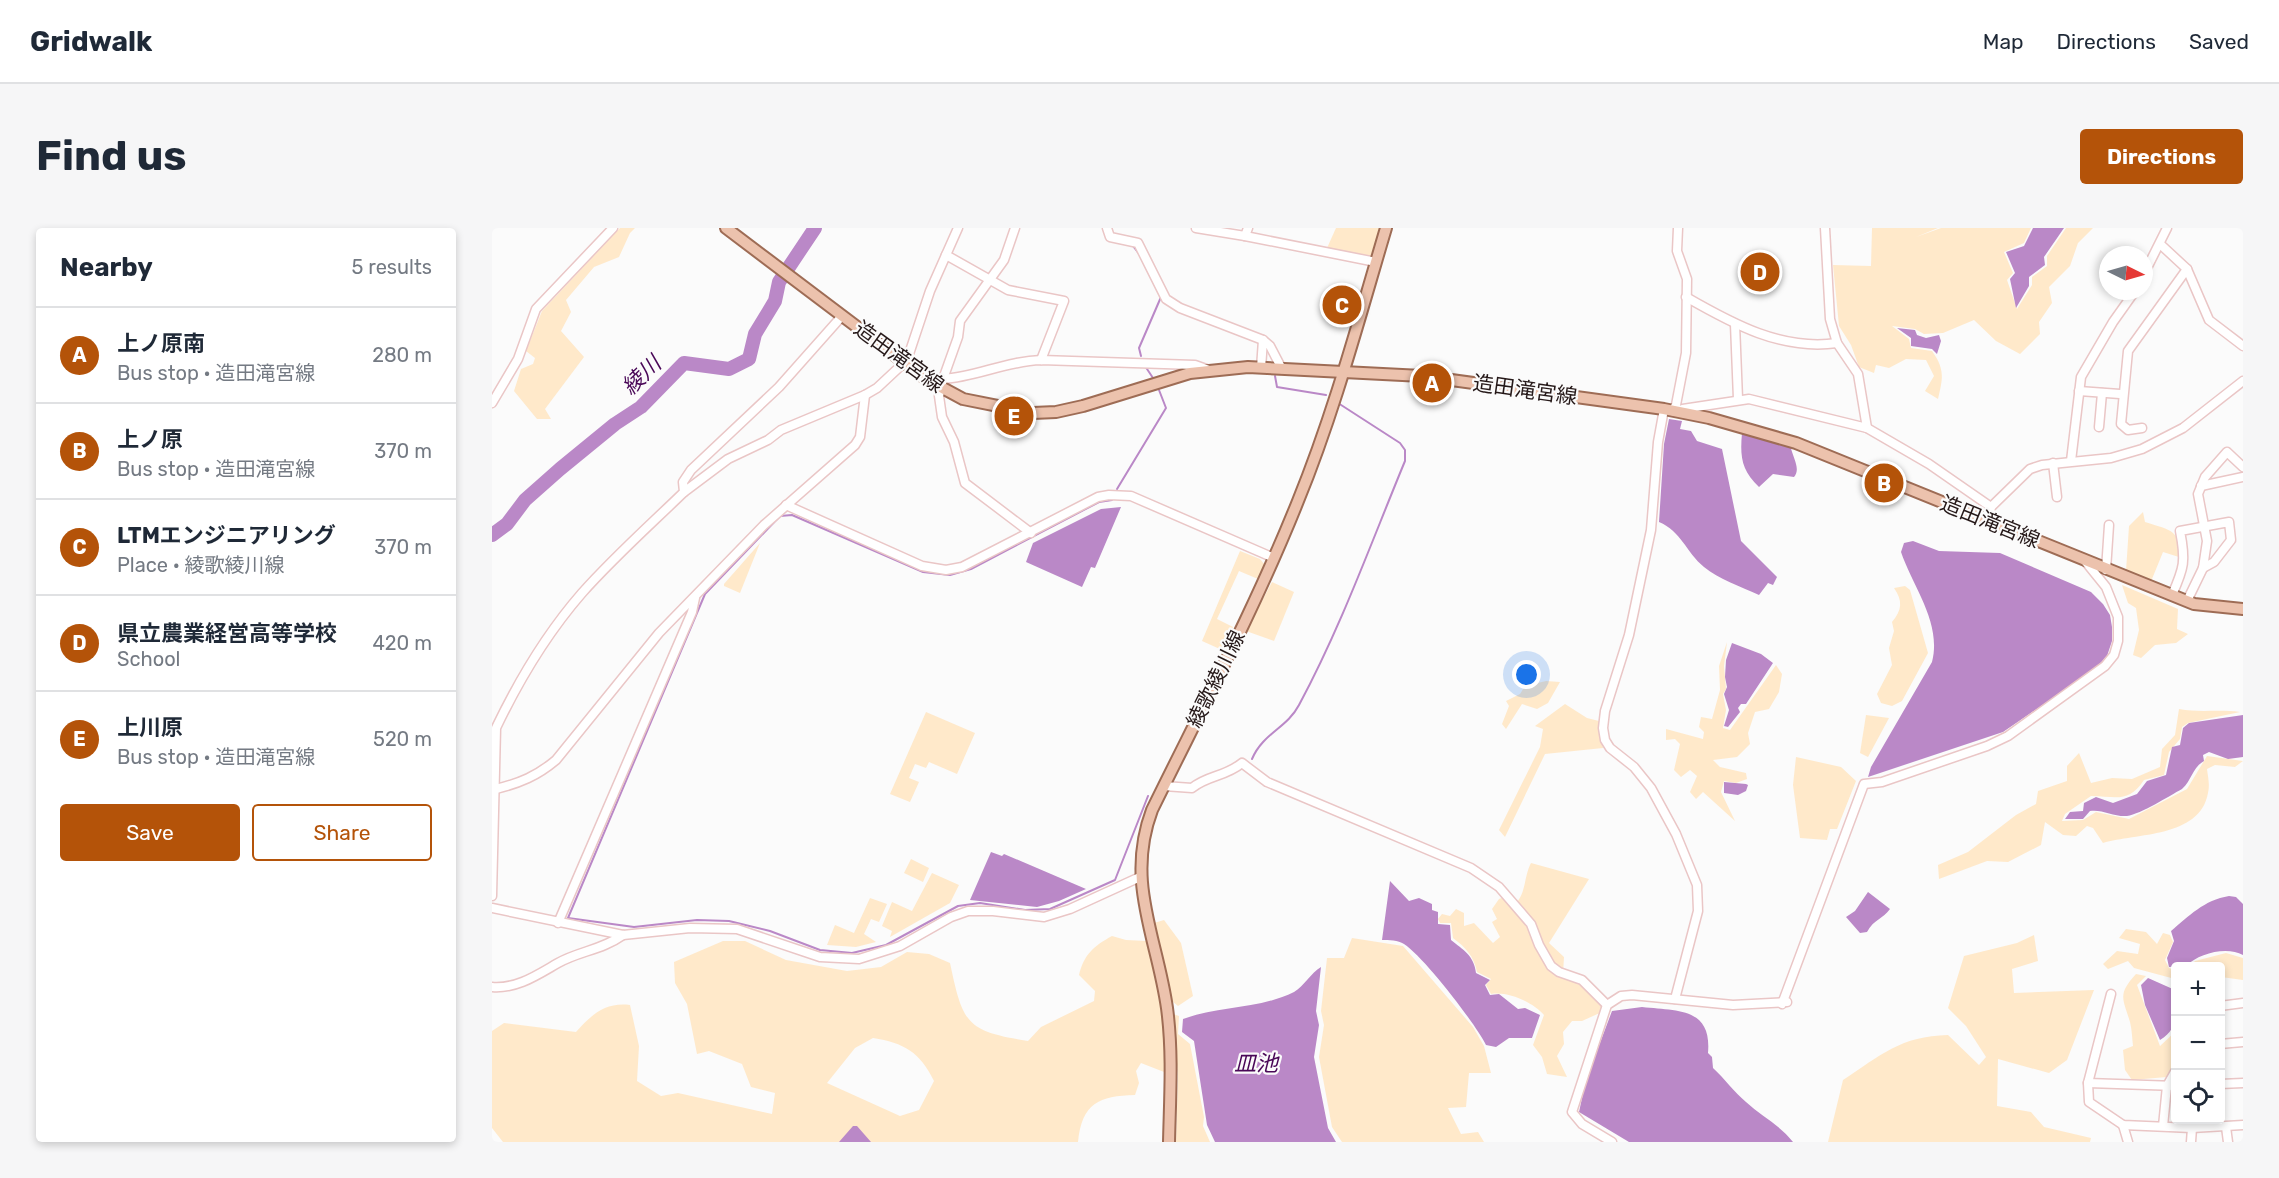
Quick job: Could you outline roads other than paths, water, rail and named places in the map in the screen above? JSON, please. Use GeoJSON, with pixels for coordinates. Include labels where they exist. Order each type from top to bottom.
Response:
{"type":"FeatureCollection","features":[{"type":"Feature","properties":{"kind":"main road","name":"造田滝宮線"},"geometry":{"type":"LineString","coordinates":[[726,228],[904,364],[986,405],[1033,412],[1056,412],[1209,370],[1261,368],[1432,377],[1668,410],[1709,418],[1796,443],[2187,601],[2205,607],[2243,609]]}},
{"type":"Feature","properties":{"kind":"main road","name":"綾歌綾川線"},"geometry":{"type":"LineString","coordinates":[[1169,1142],[1171,1078],[1167,1010],[1140,877],[1143,840],[1164,786],[1274,558],[1313,463],[1386,228]]}},
{"type":"Feature","properties":{"kind":"street"},"geometry":{"type":"LineString","coordinates":[[492,403],[518,359],[536,309],[613,228]]}},
{"type":"Feature","properties":{"kind":"street"},"geometry":{"type":"LineString","coordinates":[[492,896],[496,789],[494,729],[551,634],[576,601],[624,548],[684,492],[728,459],[768,440],[782,430],[865,395],[877,388],[904,364],[914,348],[930,291],[958,228]]}},
{"type":"Feature","properties":{"kind":"street"},"geometry":{"type":"LineString","coordinates":[[1015,228],[1004,260],[960,321],[958,337],[942,384],[939,406],[954,442],[965,483],[1031,532]]}},
{"type":"Feature","properties":{"kind":"street"},"geometry":{"type":"LineString","coordinates":[[1107,228],[1110,237],[1138,243],[1161,291],[1172,303],[1263,339],[1270,346],[1282,369]]}},
{"type":"Feature","properties":{"kind":"street"},"geometry":{"type":"LineString","coordinates":[[1196,228],[1247,232],[1376,262]]}},
{"type":"Feature","properties":{"kind":"street"},"geometry":{"type":"LineString","coordinates":[[1675,999],[1698,911],[1697,885],[1676,834],[1655,795],[1634,767],[1610,748],[1605,740],[1603,728],[1605,711],[1629,634],[1651,530],[1658,442],[1668,410],[1676,405],[1686,353],[1688,279],[1677,251],[1678,228]]}},
{"type":"Feature","properties":{"kind":"street"},"geometry":{"type":"LineString","coordinates":[[1825,228],[1830,320],[1837,343],[1858,374],[1867,428]]}},
{"type":"Feature","properties":{"kind":"street"},"geometry":{"type":"LineString","coordinates":[[2153,257],[2167,228]]}},
{"type":"Feature","properties":{"kind":"street"},"geometry":{"type":"LineString","coordinates":[[2160,244],[2187,269],[2209,320],[2243,346]]}},
{"type":"Feature","properties":{"kind":"street"},"geometry":{"type":"LineString","coordinates":[[946,255],[990,281],[1028,296],[1064,301],[1041,360]]}},
{"type":"Feature","properties":{"kind":"street"},"geometry":{"type":"LineString","coordinates":[[2142,428],[2128,430],[2121,424],[2128,351],[2187,269]]}},
{"type":"Feature","properties":{"kind":"street"},"geometry":{"type":"LineString","coordinates":[[1686,297],[1734,324],[1784,341],[1806,345],[1837,343]]}},
{"type":"Feature","properties":{"kind":"street"},"geometry":{"type":"LineString","coordinates":[[2071,461],[2079,391],[2086,365],[2129,300]]}},
{"type":"Feature","properties":{"kind":"street"},"geometry":{"type":"LineString","coordinates":[[684,492],[683,482],[691,470],[779,387],[841,315]]}},
{"type":"Feature","properties":{"kind":"street"},"geometry":{"type":"LineString","coordinates":[[1734,324],[1738,399]]}},
{"type":"Feature","properties":{"kind":"street"},"geometry":{"type":"LineString","coordinates":[[1261,368],[1263,339]]}},
{"type":"Feature","properties":{"kind":"street"},"geometry":{"type":"LineString","coordinates":[[942,384],[1024,360],[1195,365],[1209,370]]}},
{"type":"Feature","properties":{"kind":"street"},"geometry":{"type":"LineString","coordinates":[[1988,521],[1992,507],[2030,469],[2053,463],[2111,458],[2142,449],[2183,428],[2243,381]]}},
{"type":"Feature","properties":{"kind":"street"},"geometry":{"type":"LineString","coordinates":[[2079,391],[2120,394]]}},
{"type":"Feature","properties":{"kind":"street"},"geometry":{"type":"LineString","coordinates":[[2099,427],[2102,393]]}},
{"type":"Feature","properties":{"kind":"street"},"geometry":{"type":"LineString","coordinates":[[496,789],[540,774],[556,760],[659,633],[786,505],[855,445],[860,437],[865,395]]}},
{"type":"Feature","properties":{"kind":"street"},"geometry":{"type":"LineString","coordinates":[[1668,410],[1738,399],[1773,403],[1867,428],[1929,464],[1992,507]]}},
{"type":"Feature","properties":{"kind":"street"},"geometry":{"type":"LineString","coordinates":[[2187,601],[2203,568],[2207,542],[2198,494],[2201,486],[2205,477],[2227,452],[2243,467]]}},
{"type":"Feature","properties":{"kind":"street"},"geometry":{"type":"LineString","coordinates":[[2053,463],[2057,497]]}},
{"type":"Feature","properties":{"kind":"street"},"geometry":{"type":"LineString","coordinates":[[2201,486],[2243,477]]}},
{"type":"Feature","properties":{"kind":"street"},"geometry":{"type":"LineString","coordinates":[[786,505],[922,566],[936,568],[962,567],[1098,497],[1120,495],[1140,500],[1274,558]]}},
{"type":"Feature","properties":{"kind":"street"},"geometry":{"type":"LineString","coordinates":[[2172,595],[2184,559],[2185,546],[2180,531],[2229,522],[2231,540],[2214,562],[2203,568]]}},
{"type":"Feature","properties":{"kind":"street"},"geometry":{"type":"LineString","coordinates":[[2106,570],[2109,525]]}},
{"type":"Feature","properties":{"kind":"street"},"geometry":{"type":"LineString","coordinates":[[1612,1142],[1582,1124],[1572,1112],[1607,1005],[1621,996],[1632,994],[1733,1005],[1785,1003],[1864,784],[1881,782],[1961,755],[2008,736],[2093,677],[2114,655],[2120,629],[2118,617],[2106,587],[2085,561]]}},
{"type":"Feature","properties":{"kind":"street"},"geometry":{"type":"LineString","coordinates":[[558,923],[692,612],[695,598]]}},
{"type":"Feature","properties":{"kind":"street"},"geometry":{"type":"LineString","coordinates":[[1164,786],[1192,788],[1201,780],[1227,774],[1242,763],[1267,782],[1471,868],[1500,887],[1531,924],[1539,945],[1551,966],[1559,972],[1582,980],[1607,1005]]}},
{"type":"Feature","properties":{"kind":"street"},"geometry":{"type":"LineString","coordinates":[[492,908],[623,935],[690,928],[737,929],[820,957],[859,959],[900,946],[951,917],[968,911],[993,910],[1044,917],[1071,909],[1140,877]]}},
{"type":"Feature","properties":{"kind":"street"},"geometry":{"type":"LineString","coordinates":[[492,987],[513,986],[546,972],[558,963],[607,946],[623,935]]}},
{"type":"Feature","properties":{"kind":"street"},"geometry":{"type":"LineString","coordinates":[[2111,994],[2088,1083],[2089,1102],[2122,1125],[2192,1128],[2243,1125]]}},
{"type":"Feature","properties":{"kind":"street"},"geometry":{"type":"LineString","coordinates":[[2225,1005],[2243,1003]]}},
{"type":"Feature","properties":{"kind":"street"},"geometry":{"type":"LineString","coordinates":[[2225,1044],[2243,1042]]}},
{"type":"Feature","properties":{"kind":"street"},"geometry":{"type":"LineString","coordinates":[[2088,1083],[2171,1086],[2163,1126]]}},
{"type":"Feature","properties":{"kind":"street"},"geometry":{"type":"LineString","coordinates":[[2225,1084],[2243,1083]]}},
{"type":"Feature","properties":{"kind":"street"},"geometry":{"type":"LineString","coordinates":[[2122,1125],[2128,1142]]}},
{"type":"Feature","properties":{"kind":"street"},"geometry":{"type":"LineString","coordinates":[[2226,1127],[2228,1142]]}},
{"type":"Feature","properties":{"kind":"street"},"geometry":{"type":"LineString","coordinates":[[2191,1142],[2192,1128]]}},
{"type":"Feature","properties":{"kind":"water"},"geometry":{"type":"Polygon","coordinates":[[[2033,228],[2064,228],[2044,257],[2045,265],[2029,277],[2029,286],[2016,308],[2010,279],[2015,273],[2006,252],[2024,246],[2033,228]]]}},
{"type":"Feature","properties":{"kind":"water"},"geometry":{"type":"Polygon","coordinates":[[[1897,328],[1915,330],[1917,335],[1926,338],[1939,335],[1941,341],[1937,354],[1932,349],[1911,346],[1911,338],[1897,328]]]}},
{"type":"Feature","properties":{"kind":"water"},"geometry":{"type":"Polygon","coordinates":[[[1669,419],[1682,421],[1680,429],[1691,431],[1697,441],[1722,449],[1741,541],[1777,577],[1773,585],[1768,583],[1759,595],[1710,571],[1698,561],[1673,531],[1659,522],[1664,444],[1669,419]]]}},
{"type":"Feature","properties":{"kind":"water"},"geometry":{"type":"Polygon","coordinates":[[[1742,433],[1791,448],[1797,467],[1794,477],[1773,474],[1759,487],[1745,469],[1741,449],[1742,433]]]}},
{"type":"Feature","properties":{"kind":"water"},"geometry":{"type":"Polygon","coordinates":[[[1121,507],[1095,568],[1091,567],[1082,587],[1026,562],[1033,543],[1101,509],[1121,507]]]}},
{"type":"Feature","properties":{"kind":"water"},"geometry":{"type":"Polygon","coordinates":[[[1913,541],[1939,551],[2000,553],[2091,592],[2110,615],[2112,641],[2107,656],[2095,669],[2003,732],[1868,777],[1871,767],[1932,662],[1934,648],[1930,619],[1901,552],[1904,543],[1913,541]]]}},
{"type":"Feature","properties":{"kind":"water"},"geometry":{"type":"Polygon","coordinates":[[[1732,643],[1761,654],[1773,663],[1746,704],[1741,704],[1738,708],[1740,712],[1728,727],[1724,726],[1729,710],[1724,694],[1727,687],[1726,660],[1732,643]]]}},
{"type":"Feature","properties":{"kind":"water"},"geometry":{"type":"Polygon","coordinates":[[[2243,715],[2243,757],[2228,759],[2209,752],[2203,755],[2204,761],[2182,789],[2133,815],[2122,816],[2090,811],[2083,819],[2065,819],[2070,812],[2083,811],[2084,803],[2096,797],[2113,803],[2137,794],[2147,781],[2166,775],[2172,747],[2180,745],[2183,728],[2189,723],[2243,715]]]}},
{"type":"Feature","properties":{"kind":"water"},"geometry":{"type":"Polygon","coordinates":[[[1724,782],[1748,785],[1746,791],[1738,795],[1724,793],[1724,782]]]}},
{"type":"Feature","properties":{"kind":"water"},"geometry":{"type":"Polygon","coordinates":[[[991,852],[1002,856],[1004,854],[1086,889],[1059,901],[1037,907],[970,900],[991,852]]]}},
{"type":"Feature","properties":{"kind":"water"},"geometry":{"type":"Polygon","coordinates":[[[1390,881],[1409,901],[1419,898],[1432,904],[1432,910],[1438,912],[1438,924],[1450,925],[1451,940],[1470,957],[1476,973],[1490,980],[1485,985],[1490,995],[1499,994],[1518,1009],[1525,1008],[1540,1015],[1532,1038],[1509,1038],[1496,1047],[1486,1045],[1448,991],[1424,962],[1404,944],[1393,940],[1382,940],[1390,881]]]}},
{"type":"Feature","properties":{"kind":"water"},"geometry":{"type":"Polygon","coordinates":[[[1868,892],[1890,909],[1867,932],[1860,933],[1846,917],[1855,911],[1868,892]]]}},
{"type":"Feature","properties":{"kind":"water"},"geometry":{"type":"Polygon","coordinates":[[[2236,897],[2243,904],[2243,955],[2229,951],[2213,952],[2191,962],[2171,962],[2171,967],[2169,967],[2167,958],[2174,941],[2171,931],[2204,905],[2220,898],[2236,897]]]}},
{"type":"Feature","properties":{"kind":"water","name":"皿池"},"geometry":{"type":"Polygon","coordinates":[[[1321,967],[1316,1011],[1319,1025],[1314,1057],[1328,1128],[1336,1142],[1215,1142],[1207,1125],[1194,1041],[1182,1032],[1183,1019],[1281,998],[1298,989],[1321,967]]]}},
{"type":"Feature","properties":{"kind":"water"},"geometry":{"type":"Polygon","coordinates":[[[2148,978],[2171,988],[2171,1030],[2160,1040],[2145,1005],[2141,985],[2148,978]]]}},
{"type":"Feature","properties":{"kind":"water"},"geometry":{"type":"Polygon","coordinates":[[[1642,1007],[1679,1011],[1698,1019],[1708,1038],[1708,1053],[1712,1057],[1713,1068],[1742,1098],[1793,1142],[1629,1142],[1579,1112],[1586,1080],[1612,1011],[1642,1007]]]}},
{"type":"Feature","properties":{"kind":"water"},"geometry":{"type":"Polygon","coordinates":[[[853,1126],[857,1126],[871,1142],[839,1142],[853,1126]]]}},
{"type":"Feature","properties":{"kind":"waterway","name":"綾川"},"geometry":{"type":"LineString","coordinates":[[492,535],[507,524],[525,500],[560,469],[615,424],[641,407],[684,363],[729,369],[749,359],[755,334],[775,301],[779,282],[815,228]]}},
{"type":"Feature","properties":{"kind":"waterway"},"geometry":{"type":"LineString","coordinates":[[1107,239],[1133,246],[1140,255]]}},
{"type":"Feature","properties":{"kind":"waterway"},"geometry":{"type":"LineString","coordinates":[[1141,356],[1139,348],[1161,297]]}},
{"type":"Feature","properties":{"kind":"waterway"},"geometry":{"type":"LineString","coordinates":[[1145,366],[1153,378]]}},
{"type":"Feature","properties":{"kind":"waterway"},"geometry":{"type":"LineString","coordinates":[[1275,376],[1277,387],[1326,395]]}},
{"type":"Feature","properties":{"kind":"waterway"},"geometry":{"type":"LineString","coordinates":[[1117,489],[1166,408],[1159,390]]}},
{"type":"Feature","properties":{"kind":"waterway"},"geometry":{"type":"LineString","coordinates":[[1252,759],[1262,743],[1294,713],[1299,705],[1355,584],[1405,461],[1405,450],[1400,443],[1338,403]]}},
{"type":"Feature","properties":{"kind":"waterway"},"geometry":{"type":"LineString","coordinates":[[1112,500],[1099,502],[971,569],[950,575],[923,572],[792,515],[780,516],[705,594],[568,918],[634,927],[697,920],[729,921],[770,931],[820,950],[852,953],[886,945],[958,906],[980,903],[1025,910],[1050,909],[1115,880],[1148,796]]}},
{"type":"Feature","properties":{"kind":"place","name":"県立農業経営高等学校"},"geometry":{"type":"Point","coordinates":[1760,272]}},
{"type":"Feature","properties":{"kind":"place","name":"LTMエンジニアリング"},"geometry":{"type":"Point","coordinates":[1342,305]}},
{"type":"Feature","properties":{"kind":"place","name":"上ノ原南"},"geometry":{"type":"Point","coordinates":[1432,383]}},
{"type":"Feature","properties":{"kind":"place","name":"上川原"},"geometry":{"type":"Point","coordinates":[1014,416]}},
{"type":"Feature","properties":{"kind":"place","name":"上ノ原"},"geometry":{"type":"Point","coordinates":[1884,483]}}]}
